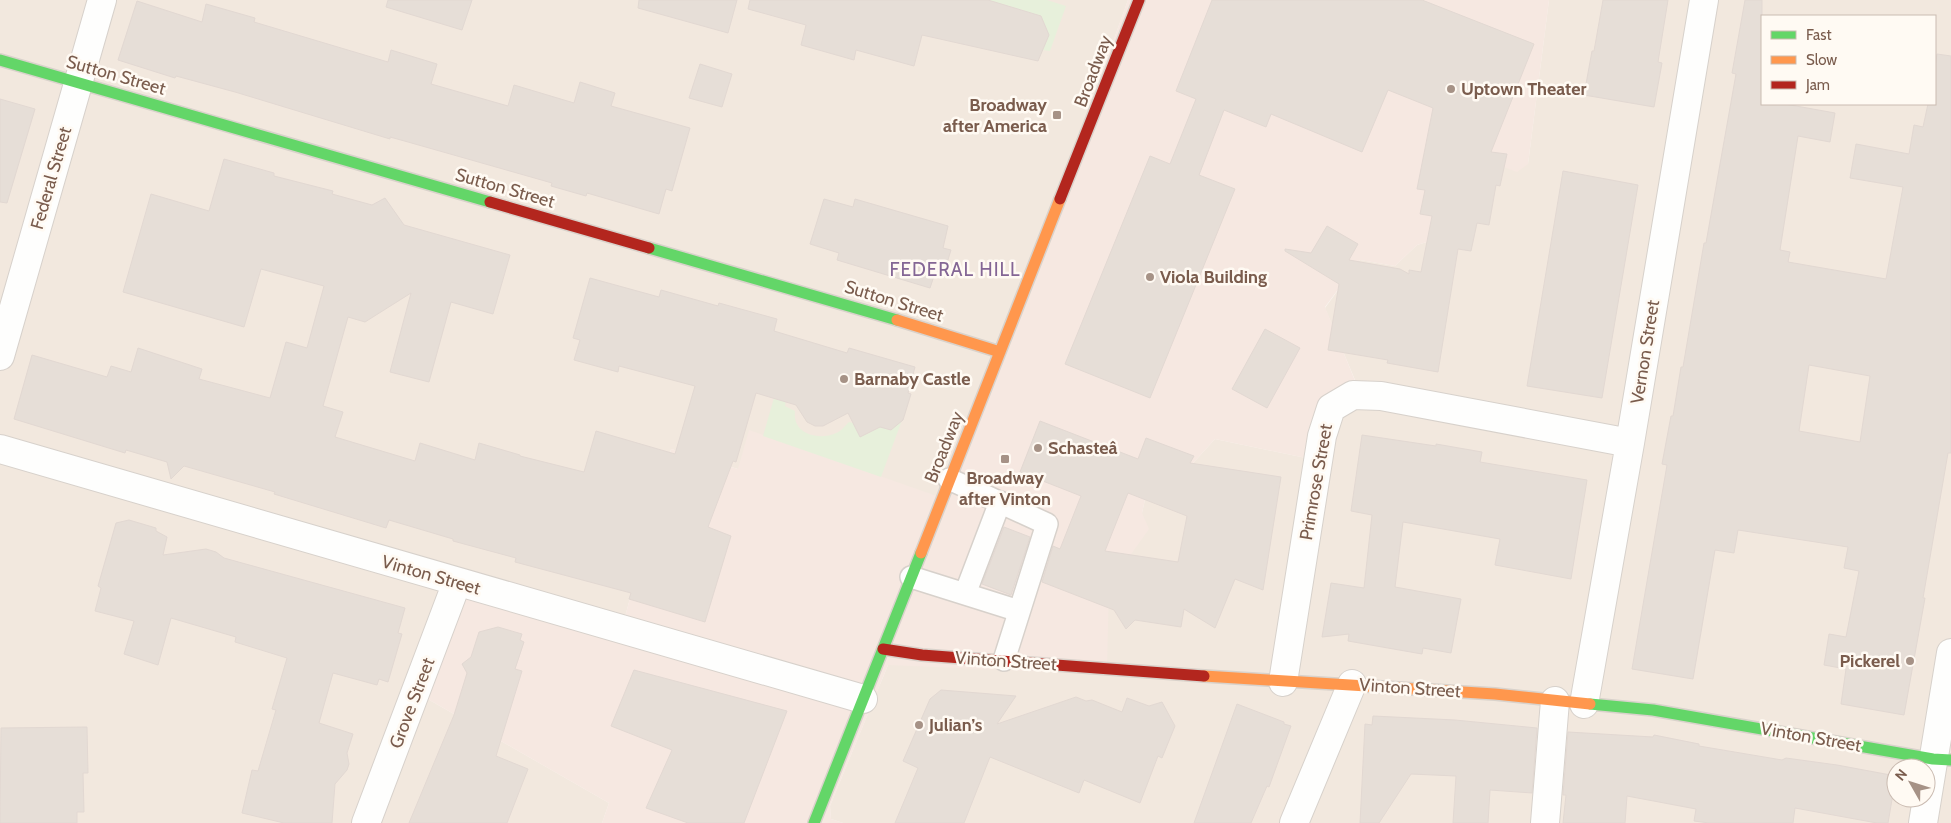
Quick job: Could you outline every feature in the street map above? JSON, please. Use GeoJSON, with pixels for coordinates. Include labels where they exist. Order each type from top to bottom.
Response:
{"type":"FeatureCollection","features":[{"type":"Feature","properties":{"kind":"street","name":"Federal Street"},"geometry":{"type":"LineString","coordinates":[[0,356],[102,0]]}},
{"type":"Feature","properties":{"kind":"street","name":"Broadway"},"geometry":{"type":"LineString","coordinates":[[814,823],[1139,0]]}},
{"type":"Feature","properties":{"kind":"street","name":"Vernon Street"},"geometry":{"type":"LineString","coordinates":[[1584,704],[1704,0]]}},
{"type":"Feature","properties":{"kind":"street","name":"Sutton Street"},"geometry":{"type":"LineString","coordinates":[[0,60],[911,324],[1000,352]]}},
{"type":"Feature","properties":{"kind":"street","name":"Primrose Street"},"geometry":{"type":"LineString","coordinates":[[1284,682],[1322,436],[1331,408],[1353,395],[1381,396],[1630,443]]}},
{"type":"Feature","properties":{"kind":"street","name":"Vinton Street"},"geometry":{"type":"LineString","coordinates":[[0,449],[863,699]]}},
{"type":"Feature","properties":{"kind":"street","name":"Grove Street"},"geometry":{"type":"LineString","coordinates":[[366,823],[457,582]]}},
{"type":"Feature","properties":{"kind":"street","name":"Vinton Street"},"geometry":{"type":"LineString","coordinates":[[883,649],[922,654],[1284,682],[1352,684],[1495,694],[1653,710],[1942,759]]}},
{"type":"Feature","properties":{"kind":"street"},"geometry":{"type":"LineString","coordinates":[[1923,823],[1942,759],[1951,653]]}},
{"type":"Feature","properties":{"kind":"street"},"geometry":{"type":"LineString","coordinates":[[1294,823],[1352,684]]}},
{"type":"Feature","properties":{"kind":"street"},"geometry":{"type":"LineString","coordinates":[[1545,823],[1555,701]]}},
{"type":"Feature","properties":{"kind":"lane"},"geometry":{"type":"LineString","coordinates":[[949,479],[1047,524],[1004,660]]}},
{"type":"Feature","properties":{"kind":"lane"},"geometry":{"type":"LineString","coordinates":[[965,594],[1000,502]]}},
{"type":"Feature","properties":{"kind":"lane"},"geometry":{"type":"LineString","coordinates":[[911,577],[1019,612]]}},
{"type":"Feature","properties":{"kind":"shaded area"},"geometry":{"type":"Polygon","coordinates":[[[0,0],[1128,0],[948,500],[738,469],[671,449],[623,624],[426,698],[609,803],[602,823],[0,823],[0,0]]]}},
{"type":"Feature","properties":{"kind":"shaded area"},"geometry":{"type":"Polygon","coordinates":[[[1128,0],[1549,0],[1528,164],[1517,172],[1493,163],[1430,241],[1417,245],[1395,266],[1360,260],[1325,307],[1360,393],[1306,458],[1215,439],[1175,483],[1146,495],[1142,513],[1149,529],[1109,585],[1107,669],[1097,674],[888,665],[830,806],[831,819],[843,823],[602,823],[609,803],[426,698],[465,586],[623,624],[671,449],[738,469],[749,430],[948,500],[1128,0]]]}},
{"type":"Feature","properties":{"kind":"shaded area"},"geometry":{"type":"Polygon","coordinates":[[[1549,0],[1951,0],[1951,823],[843,823],[831,819],[830,806],[888,665],[1109,585],[1142,513],[1146,495],[1175,483],[1215,439],[1306,458],[1326,417],[1360,392],[1325,308],[1360,260],[1395,266],[1417,245],[1430,241],[1493,163],[1528,164],[1549,0]]]}},
{"type":"Feature","properties":{"kind":"green space"},"geometry":{"type":"Polygon","coordinates":[[[988,0],[1047,0],[1066,6],[1050,51],[1042,50],[1049,35],[1041,16],[988,0]]]}},
{"type":"Feature","properties":{"kind":"green space"},"geometry":{"type":"Polygon","coordinates":[[[776,391],[787,394],[785,406],[795,411],[795,419],[802,430],[814,436],[838,432],[849,422],[853,423],[857,431],[867,434],[876,429],[877,424],[889,430],[900,423],[905,412],[881,477],[763,436],[776,391]]]}},
{"type":"Feature","properties":{"kind":"building"},"geometry":{"type":"Polygon","coordinates":[[[388,0],[472,0],[462,30],[386,7],[388,0]]]}},
{"type":"Feature","properties":{"kind":"building"},"geometry":{"type":"Polygon","coordinates":[[[639,0],[737,0],[728,33],[638,8],[639,0]]]}},
{"type":"Feature","properties":{"kind":"building"},"geometry":{"type":"Polygon","coordinates":[[[750,0],[988,0],[1041,16],[1049,35],[1038,61],[922,35],[914,66],[856,50],[854,60],[801,45],[806,25],[748,9],[750,0]]]}},
{"type":"Feature","properties":{"kind":"building"},"geometry":{"type":"Polygon","coordinates":[[[1212,0],[1422,0],[1534,44],[1491,152],[1507,154],[1500,186],[1496,185],[1489,225],[1477,223],[1471,251],[1458,249],[1438,372],[1387,363],[1388,360],[1328,350],[1339,284],[1285,251],[1285,249],[1311,253],[1327,226],[1358,244],[1349,260],[1400,269],[1409,274],[1409,270],[1421,272],[1432,216],[1420,214],[1425,190],[1417,189],[1433,108],[1388,90],[1362,152],[1271,114],[1266,127],[1224,110],[1199,175],[1235,189],[1150,398],[1065,364],[1150,156],[1170,164],[1196,99],[1176,91],[1212,0]]]}},
{"type":"Feature","properties":{"kind":"building"},"geometry":{"type":"Polygon","coordinates":[[[1603,0],[1668,0],[1658,62],[1662,63],[1654,107],[1584,95],[1603,0]]]}},
{"type":"Feature","properties":{"kind":"building"},"geometry":{"type":"Polygon","coordinates":[[[1745,0],[1762,0],[1761,105],[1791,105],[1835,113],[1830,142],[1798,136],[1780,250],[1790,252],[1788,262],[1886,279],[1903,187],[1850,178],[1856,144],[1909,154],[1914,125],[1923,127],[1928,105],[1936,105],[1937,54],[1951,56],[1951,453],[1948,453],[1904,715],[1841,704],[1846,669],[1824,665],[1829,634],[1846,637],[1859,571],[1844,568],[1848,547],[1738,530],[1734,553],[1715,550],[1693,679],[1632,669],[1667,465],[1662,464],[1671,416],[1673,416],[1681,367],[1683,367],[1736,74],[1732,73],[1745,0]],[[1809,365],[1799,431],[1860,442],[1870,376],[1809,365]]]}},
{"type":"Feature","properties":{"kind":"building"},"geometry":{"type":"Polygon","coordinates":[[[137,1],[202,22],[206,4],[255,18],[254,22],[388,62],[391,50],[437,64],[431,84],[508,106],[514,85],[574,103],[580,82],[615,93],[611,106],[690,128],[672,191],[666,189],[659,214],[587,193],[586,196],[551,186],[552,183],[390,137],[390,139],[235,92],[176,76],[175,78],[118,60],[137,1]]]}},
{"type":"Feature","properties":{"kind":"building"},"geometry":{"type":"Polygon","coordinates":[[[700,64],[732,74],[722,107],[689,98],[700,64]]]}},
{"type":"Feature","properties":{"kind":"building"},"geometry":{"type":"Polygon","coordinates":[[[0,99],[35,109],[7,203],[0,202],[0,99]]]}},
{"type":"Feature","properties":{"kind":"building"},"geometry":{"type":"Polygon","coordinates":[[[224,159],[274,173],[274,176],[333,191],[332,194],[372,205],[385,198],[404,225],[510,255],[493,314],[451,302],[429,382],[390,372],[411,293],[365,322],[348,317],[323,406],[343,412],[335,437],[415,461],[420,443],[475,460],[479,443],[520,456],[584,472],[596,431],[675,454],[695,386],[619,366],[618,372],[574,360],[580,340],[573,338],[590,278],[659,297],[661,290],[718,306],[719,303],[777,319],[774,331],[847,353],[849,348],[915,367],[908,393],[911,394],[903,420],[891,430],[880,427],[860,437],[848,413],[823,426],[815,426],[807,422],[796,405],[756,393],[736,462],[733,461],[708,527],[731,536],[705,622],[629,599],[631,593],[515,562],[516,558],[453,541],[453,539],[389,520],[386,528],[274,494],[275,492],[184,466],[171,479],[167,462],[126,450],[125,453],[14,419],[32,355],[107,377],[111,366],[131,372],[138,348],[202,369],[199,379],[270,398],[286,342],[307,348],[324,286],[261,269],[244,327],[123,292],[151,194],[209,211],[224,159]]]}},
{"type":"Feature","properties":{"kind":"building"},"geometry":{"type":"Polygon","coordinates":[[[1563,171],[1638,185],[1602,398],[1527,386],[1563,171]]]}},
{"type":"Feature","properties":{"kind":"building"},"geometry":{"type":"Polygon","coordinates":[[[824,199],[853,207],[855,199],[948,226],[943,248],[951,250],[943,276],[935,273],[930,288],[837,260],[839,253],[810,244],[824,199]]]}},
{"type":"Feature","properties":{"kind":"building"},"geometry":{"type":"Polygon","coordinates":[[[1265,329],[1300,348],[1267,408],[1232,389],[1265,329]]]}},
{"type":"Feature","properties":{"kind":"building"},"geometry":{"type":"Polygon","coordinates":[[[1040,421],[1138,459],[1146,438],[1194,456],[1190,463],[1281,477],[1263,590],[1235,579],[1215,628],[1184,609],[1181,627],[1135,620],[1126,629],[1114,610],[1042,582],[1053,546],[1060,549],[1081,496],[1020,472],[1040,421]],[[1128,493],[1105,551],[1178,562],[1187,516],[1128,493]]]}},
{"type":"Feature","properties":{"kind":"building"},"geometry":{"type":"Polygon","coordinates":[[[1362,435],[1482,452],[1480,462],[1587,480],[1571,579],[1495,565],[1500,539],[1403,522],[1395,587],[1461,599],[1451,653],[1423,648],[1422,654],[1348,641],[1349,634],[1322,637],[1331,583],[1364,588],[1372,515],[1351,511],[1362,435]]]}},
{"type":"Feature","properties":{"kind":"building"},"geometry":{"type":"Polygon","coordinates":[[[129,520],[156,528],[156,531],[167,537],[163,555],[206,549],[216,552],[224,558],[405,608],[398,633],[402,634],[388,682],[379,679],[377,685],[333,673],[319,723],[353,734],[347,753],[349,764],[347,770],[335,784],[332,823],[284,823],[242,813],[252,770],[258,771],[276,710],[272,709],[287,658],[235,642],[236,637],[171,618],[158,665],[124,654],[134,621],[95,611],[101,588],[98,586],[116,523],[129,520]]]}},
{"type":"Feature","properties":{"kind":"building"},"geometry":{"type":"Polygon","coordinates":[[[1004,527],[1030,537],[1011,595],[982,584],[1004,527]]]}},
{"type":"Feature","properties":{"kind":"building"},"geometry":{"type":"Polygon","coordinates":[[[498,627],[522,634],[520,640],[524,642],[515,669],[522,671],[496,756],[528,769],[507,823],[409,823],[454,715],[467,673],[462,664],[471,657],[479,632],[498,627]]]}},
{"type":"Feature","properties":{"kind":"building"},"geometry":{"type":"Polygon","coordinates":[[[634,670],[787,711],[744,823],[688,823],[646,808],[672,750],[611,726],[634,670]]]}},
{"type":"Feature","properties":{"kind":"building"},"geometry":{"type":"Polygon","coordinates":[[[941,690],[1016,696],[997,724],[1076,697],[1086,701],[1092,700],[1122,712],[1127,698],[1149,706],[1162,702],[1175,726],[1162,758],[1158,756],[1140,803],[1084,780],[1079,793],[990,757],[964,823],[895,823],[918,768],[903,761],[930,699],[941,690]]]}},
{"type":"Feature","properties":{"kind":"building"},"geometry":{"type":"Polygon","coordinates":[[[1237,704],[1291,726],[1269,787],[1267,786],[1251,823],[1194,823],[1237,704]]]}},
{"type":"Feature","properties":{"kind":"building"},"geometry":{"type":"Polygon","coordinates":[[[1373,716],[1455,720],[1537,728],[1532,793],[1490,790],[1488,823],[1453,823],[1456,776],[1411,774],[1379,823],[1360,823],[1365,724],[1372,725],[1373,716]]]}},
{"type":"Feature","properties":{"kind":"building"},"geometry":{"type":"Polygon","coordinates":[[[87,727],[88,773],[83,773],[84,812],[77,812],[77,823],[0,823],[1,728],[87,727]]]}},
{"type":"Feature","properties":{"kind":"building"},"geometry":{"type":"Polygon","coordinates":[[[1568,732],[1653,737],[1654,735],[1699,744],[1699,746],[1782,760],[1786,758],[1837,765],[1886,774],[1886,808],[1891,808],[1888,823],[1877,823],[1795,808],[1793,823],[1709,823],[1694,821],[1696,809],[1627,796],[1625,823],[1563,823],[1566,795],[1563,795],[1568,732]]]}},
{"type":"Feature","properties":{"kind":"traffic: fast"},"geometry":{"type":"LineString","coordinates":[[0,60],[490,202]]}},
{"type":"Feature","properties":{"kind":"traffic: fast"},"geometry":{"type":"LineString","coordinates":[[649,248],[897,320]]}},
{"type":"Feature","properties":{"kind":"traffic: fast"},"geometry":{"type":"LineString","coordinates":[[814,823],[921,553]]}},
{"type":"Feature","properties":{"kind":"traffic: fast"},"geometry":{"type":"LineString","coordinates":[[1590,704],[1653,710],[1933,759],[1951,760]]}},
{"type":"Feature","properties":{"kind":"traffic: slow"},"geometry":{"type":"LineString","coordinates":[[921,553],[1060,199]]}},
{"type":"Feature","properties":{"kind":"traffic: slow"},"geometry":{"type":"LineString","coordinates":[[897,320],[1000,352]]}},
{"type":"Feature","properties":{"kind":"traffic: slow"},"geometry":{"type":"LineString","coordinates":[[1204,676],[1495,694],[1590,704]]}},
{"type":"Feature","properties":{"kind":"traffic: jam"},"geometry":{"type":"LineString","coordinates":[[1060,199],[1139,0]]}},
{"type":"Feature","properties":{"kind":"traffic: jam"},"geometry":{"type":"LineString","coordinates":[[490,202],[649,248]]}},
{"type":"Feature","properties":{"kind":"traffic: jam"},"geometry":{"type":"LineString","coordinates":[[883,649],[922,655],[1204,676]]}},
{"type":"Feature","properties":{"kind":"place","name":"Uptown Theater"},"geometry":{"type":"Point","coordinates":[1451,89]}},
{"type":"Feature","properties":{"kind":"place","name":"Broadway after America"},"geometry":{"type":"Point","coordinates":[1057,115]}},
{"type":"Feature","properties":{"kind":"place","name":"Viola Building"},"geometry":{"type":"Point","coordinates":[1150,277]}},
{"type":"Feature","properties":{"kind":"place","name":"Barnaby Castle"},"geometry":{"type":"Point","coordinates":[844,379]}},
{"type":"Feature","properties":{"kind":"place","name":"Schasteâ"},"geometry":{"type":"Point","coordinates":[1038,448]}},
{"type":"Feature","properties":{"kind":"place","name":"Broadway after Vinton"},"geometry":{"type":"Point","coordinates":[1005,459]}},
{"type":"Feature","properties":{"kind":"place","name":"Pickerel"},"geometry":{"type":"Point","coordinates":[1910,661]}},
{"type":"Feature","properties":{"kind":"place","name":"Julian’s"},"geometry":{"type":"Point","coordinates":[919,725]}},
{"type":"Feature","properties":{"kind":"district","name":"FEDERAL HILL"},"geometry":{"type":"Point","coordinates":[955,269]}}]}
